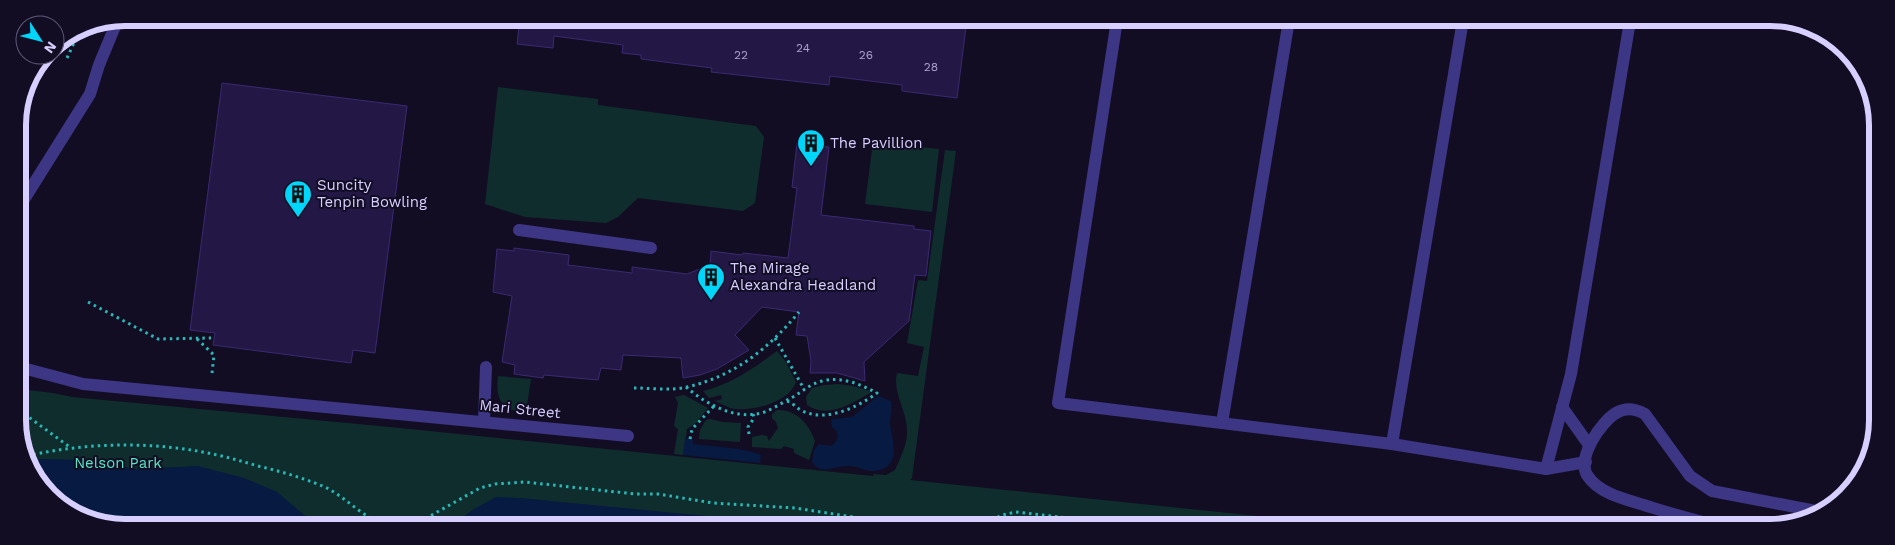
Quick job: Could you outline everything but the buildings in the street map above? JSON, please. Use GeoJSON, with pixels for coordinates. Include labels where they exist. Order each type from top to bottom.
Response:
{"type":"FeatureCollection","features":[{"type":"Feature","properties":{"kind":"street"},"geometry":{"type":"LineString","coordinates":[[1116,26],[1058,403],[1392,444],[1546,469],[1586,462]]}},
{"type":"Feature","properties":{"kind":"street"},"geometry":{"type":"LineString","coordinates":[[1222,423],[1288,26]]}},
{"type":"Feature","properties":{"kind":"street"},"geometry":{"type":"LineString","coordinates":[[1392,444],[1462,26]]}},
{"type":"Feature","properties":{"kind":"street"},"geometry":{"type":"LineString","coordinates":[[1546,469],[1571,374],[1629,26]]}},
{"type":"Feature","properties":{"kind":"street"},"geometry":{"type":"LineString","coordinates":[[26,196],[90,94],[99,65],[115,27]]}},
{"type":"Feature","properties":{"kind":"street"},"geometry":{"type":"LineString","coordinates":[[519,230],[652,248]]}},
{"type":"Feature","properties":{"kind":"street"},"geometry":{"type":"LineString","coordinates":[[484,421],[486,367]]}},
{"type":"Feature","properties":{"kind":"street","name":"Mari Street"},"geometry":{"type":"LineString","coordinates":[[26,369],[83,384],[628,436]]}},
{"type":"Feature","properties":{"kind":"street"},"geometry":{"type":"LineString","coordinates":[[1562,407],[1589,445]]}},
{"type":"Feature","properties":{"kind":"street"},"geometry":{"type":"LineString","coordinates":[[1689,519],[1611,494],[1596,485],[1587,474],[1585,467],[1589,445],[1595,434],[1616,413],[1636,409],[1645,414],[1690,476],[1712,491],[1811,510]]}},
{"type":"Feature","properties":{"kind":"path"},"geometry":{"type":"LineString","coordinates":[[67,58],[76,39]]}},
{"type":"Feature","properties":{"kind":"path"},"geometry":{"type":"LineString","coordinates":[[88,302],[158,339],[210,338]]}},
{"type":"Feature","properties":{"kind":"path"},"geometry":{"type":"LineString","coordinates":[[634,388],[686,387],[732,371],[757,355],[776,338],[799,312]]}},
{"type":"Feature","properties":{"kind":"path"},"geometry":{"type":"LineString","coordinates":[[196,338],[214,355],[209,396]]}},
{"type":"Feature","properties":{"kind":"path"},"geometry":{"type":"LineString","coordinates":[[776,338],[804,390]]}},
{"type":"Feature","properties":{"kind":"path"},"geometry":{"type":"LineString","coordinates":[[686,387],[698,397],[714,406],[732,413],[753,414],[758,414],[785,401],[794,397],[820,381],[832,379],[852,382],[877,393],[864,402],[850,408],[819,415],[805,413],[792,402],[785,401]]}},
{"type":"Feature","properties":{"kind":"path"},"geometry":{"type":"LineString","coordinates":[[792,402],[794,397]]}},
{"type":"Feature","properties":{"kind":"path"},"geometry":{"type":"LineString","coordinates":[[690,439],[692,429],[714,406]]}},
{"type":"Feature","properties":{"kind":"path"},"geometry":{"type":"LineString","coordinates":[[749,434],[748,428],[754,418],[753,414]]}},
{"type":"Feature","properties":{"kind":"path"},"geometry":{"type":"LineString","coordinates":[[26,415],[71,448]]}},
{"type":"Feature","properties":{"kind":"path"},"geometry":{"type":"LineString","coordinates":[[32,455],[71,448],[120,445],[149,446],[217,455],[322,485],[344,498],[372,519]]}},
{"type":"Feature","properties":{"kind":"path"},"geometry":{"type":"LineString","coordinates":[[423,519],[480,488],[495,484],[525,482],[635,494],[658,494],[713,504],[795,508],[866,519]]}},
{"type":"Feature","properties":{"kind":"path"},"geometry":{"type":"LineString","coordinates":[[994,519],[1016,512],[1076,519]]}},
{"type":"Feature","properties":{"kind":"green space"},"geometry":{"type":"Polygon","coordinates":[[[498,87],[598,99],[598,105],[756,126],[764,137],[755,203],[743,211],[638,198],[618,217],[606,223],[525,217],[485,204],[498,87]]]}},
{"type":"Feature","properties":{"kind":"green space"},"geometry":{"type":"Polygon","coordinates":[[[873,142],[939,149],[932,212],[865,204],[873,142]]]}},
{"type":"Feature","properties":{"kind":"green space","name":"Nelson Park"},"geometry":{"type":"Polygon","coordinates":[[[945,150],[956,151],[912,478],[910,480],[1286,519],[125,519],[112,518],[87,511],[75,506],[55,490],[36,464],[28,439],[26,427],[26,390],[72,397],[873,476],[874,474],[886,475],[895,470],[907,438],[907,425],[898,395],[896,380],[897,373],[918,376],[924,347],[907,343],[918,280],[927,281],[945,150]]]}},
{"type":"Feature","properties":{"kind":"green space"},"geometry":{"type":"Polygon","coordinates":[[[777,351],[786,362],[796,382],[785,396],[777,401],[757,408],[730,408],[715,401],[722,399],[721,395],[709,398],[703,391],[733,380],[777,351]]]}},
{"type":"Feature","properties":{"kind":"green space"},"geometry":{"type":"Polygon","coordinates":[[[498,376],[531,379],[526,412],[511,409],[502,403],[498,392],[498,376]]]}},
{"type":"Feature","properties":{"kind":"green space"},"geometry":{"type":"Polygon","coordinates":[[[838,384],[853,386],[870,391],[870,393],[847,405],[831,410],[822,411],[807,405],[806,397],[812,388],[838,384]]]}},
{"type":"Feature","properties":{"kind":"green space"},"geometry":{"type":"Polygon","coordinates":[[[684,395],[708,408],[696,423],[687,429],[683,455],[674,454],[678,429],[674,426],[678,403],[675,397],[684,395]]]}},
{"type":"Feature","properties":{"kind":"green space"},"geometry":{"type":"Polygon","coordinates":[[[777,410],[784,410],[796,415],[809,429],[815,441],[809,460],[794,453],[794,449],[784,446],[781,449],[752,447],[752,437],[767,436],[769,441],[778,428],[772,418],[772,414],[777,410]]]}},
{"type":"Feature","properties":{"kind":"green space"},"geometry":{"type":"Polygon","coordinates":[[[706,420],[741,423],[740,442],[699,439],[700,430],[706,420]]]}},
{"type":"Feature","properties":{"kind":"water"},"geometry":{"type":"Polygon","coordinates":[[[878,396],[891,401],[892,404],[890,424],[894,452],[893,459],[889,464],[884,469],[875,471],[852,466],[823,469],[815,466],[812,461],[814,450],[819,444],[831,446],[837,439],[837,432],[832,427],[831,420],[852,417],[878,396]]]}},
{"type":"Feature","properties":{"kind":"water"},"geometry":{"type":"Polygon","coordinates":[[[685,438],[693,439],[693,444],[754,452],[761,455],[760,463],[683,455],[685,438]]]}},
{"type":"Feature","properties":{"kind":"water"},"geometry":{"type":"Polygon","coordinates":[[[41,459],[91,460],[134,469],[198,466],[244,478],[277,492],[309,519],[112,518],[75,506],[55,490],[35,461],[41,459]]]}},
{"type":"Feature","properties":{"kind":"water"},"geometry":{"type":"Polygon","coordinates":[[[496,497],[738,519],[460,519],[496,497]]]}},
{"type":"Feature","properties":{"kind":"place","name":"The Pavillion"},"geometry":{"type":"Point","coordinates":[811,167]}},
{"type":"Feature","properties":{"kind":"place","name":"Suncity Tenpin Bowling"},"geometry":{"type":"Point","coordinates":[298,218]}},
{"type":"Feature","properties":{"kind":"place","name":"The Mirage Alexandra Headland"},"geometry":{"type":"Point","coordinates":[711,301]}}]}
